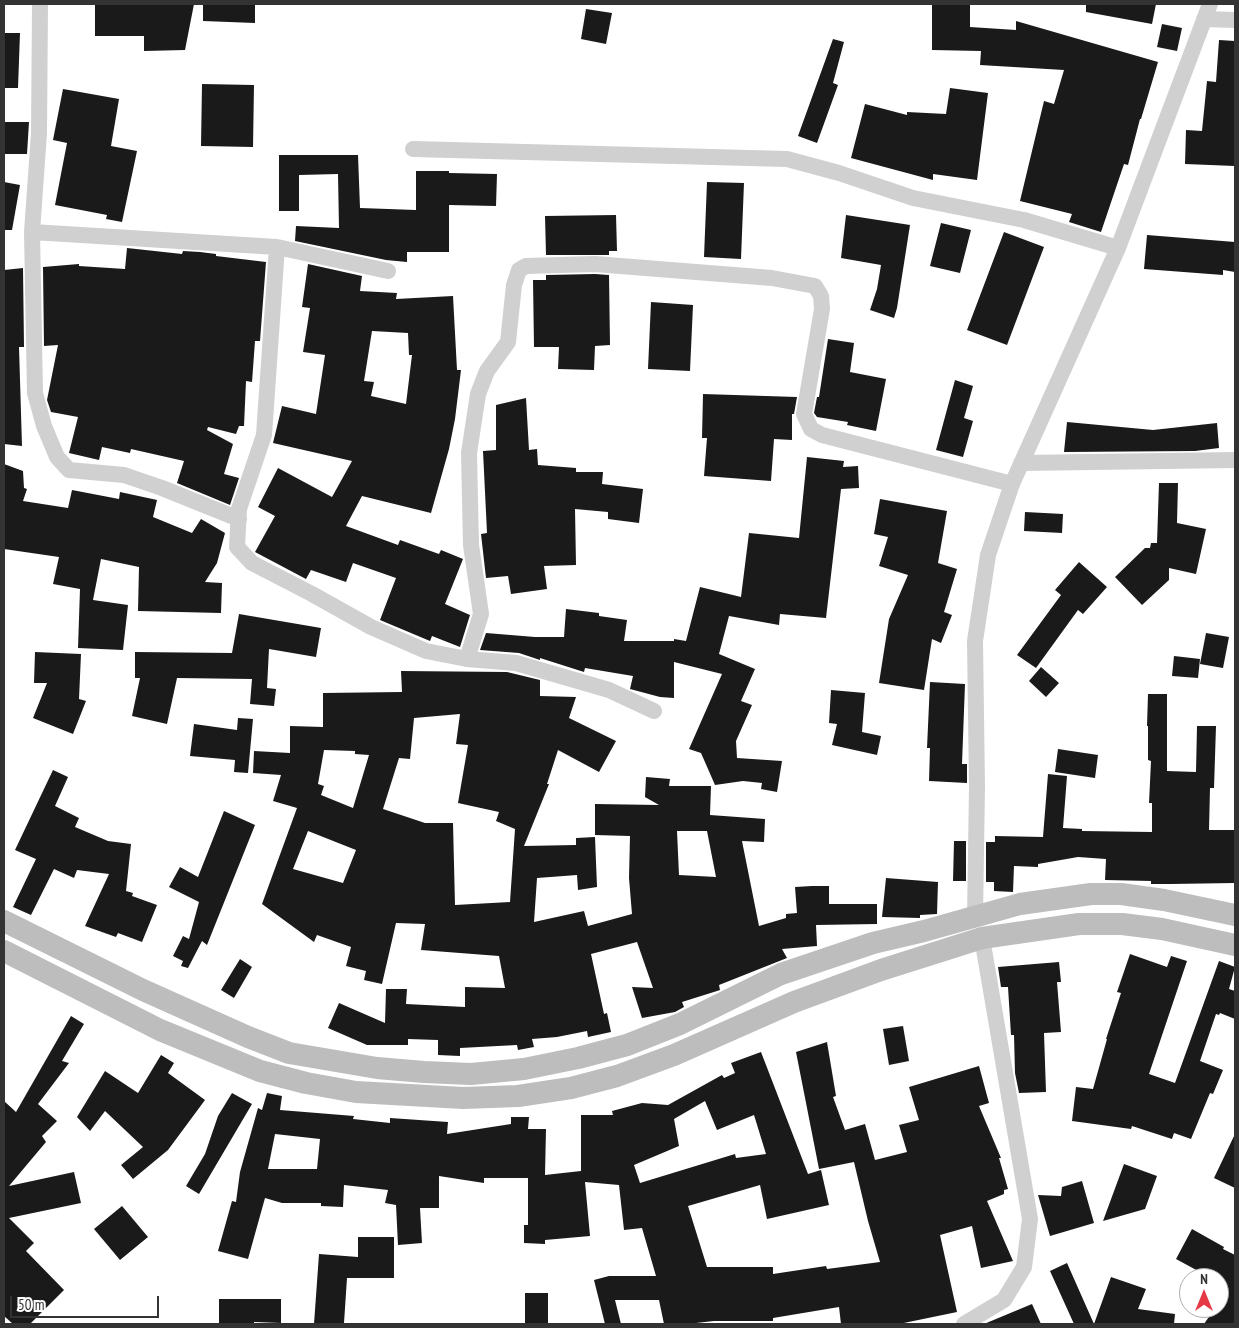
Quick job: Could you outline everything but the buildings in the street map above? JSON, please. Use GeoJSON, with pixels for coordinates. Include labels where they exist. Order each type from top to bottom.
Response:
{"type":"FeatureCollection","features":[{"type":"Feature","properties":{"kind":"main road"},"geometry":{"type":"LineString","coordinates":[[4,920],[143,990],[248,1037],[289,1052],[377,1068],[471,1074],[524,1069],[578,1058],[627,1045],[680,1024],[781,974],[874,943],[1020,904],[1091,894],[1121,894],[1164,900],[1235,915]]}},
{"type":"Feature","properties":{"kind":"main road"},"geometry":{"type":"LineString","coordinates":[[4,951],[160,1030],[260,1071],[306,1084],[356,1092],[463,1098],[518,1096],[571,1088],[617,1076],[674,1056],[794,1002],[881,970],[982,938],[1080,924],[1122,924],[1162,929],[1235,945]]}},
{"type":"Feature","properties":{"kind":"street"},"geometry":{"type":"LineString","coordinates":[[40,4],[38,133],[32,232],[35,393],[44,426],[57,457],[69,470],[124,475],[239,519]]}},
{"type":"Feature","properties":{"kind":"street"},"geometry":{"type":"LineString","coordinates":[[975,917],[977,787],[975,641],[988,555],[1012,484],[1118,248],[1207,11],[1235,20]]}},
{"type":"Feature","properties":{"kind":"street"},"geometry":{"type":"LineString","coordinates":[[412,149],[787,159],[913,198],[1024,220],[1118,248]]}},
{"type":"Feature","properties":{"kind":"street"},"geometry":{"type":"LineString","coordinates":[[32,232],[277,247],[388,271]]}},
{"type":"Feature","properties":{"kind":"street"},"geometry":{"type":"LineString","coordinates":[[277,247],[264,435],[239,509],[237,547],[252,563],[371,627],[426,651],[467,659],[516,663],[609,690],[654,710]]}},
{"type":"Feature","properties":{"kind":"street"},"geometry":{"type":"LineString","coordinates":[[467,659],[481,614],[471,545],[469,453],[478,394],[487,371],[508,342],[514,285],[519,270],[526,266],[595,264],[772,278],[814,286],[821,296],[822,309],[804,414],[811,429],[822,435],[1012,484]]}},
{"type":"Feature","properties":{"kind":"street"},"geometry":{"type":"LineString","coordinates":[[1022,462],[1235,460]]}},
{"type":"Feature","properties":{"kind":"street"},"geometry":{"type":"LineString","coordinates":[[964,1324],[1004,1300],[1024,1267],[1030,1219],[982,938]]}}]}
